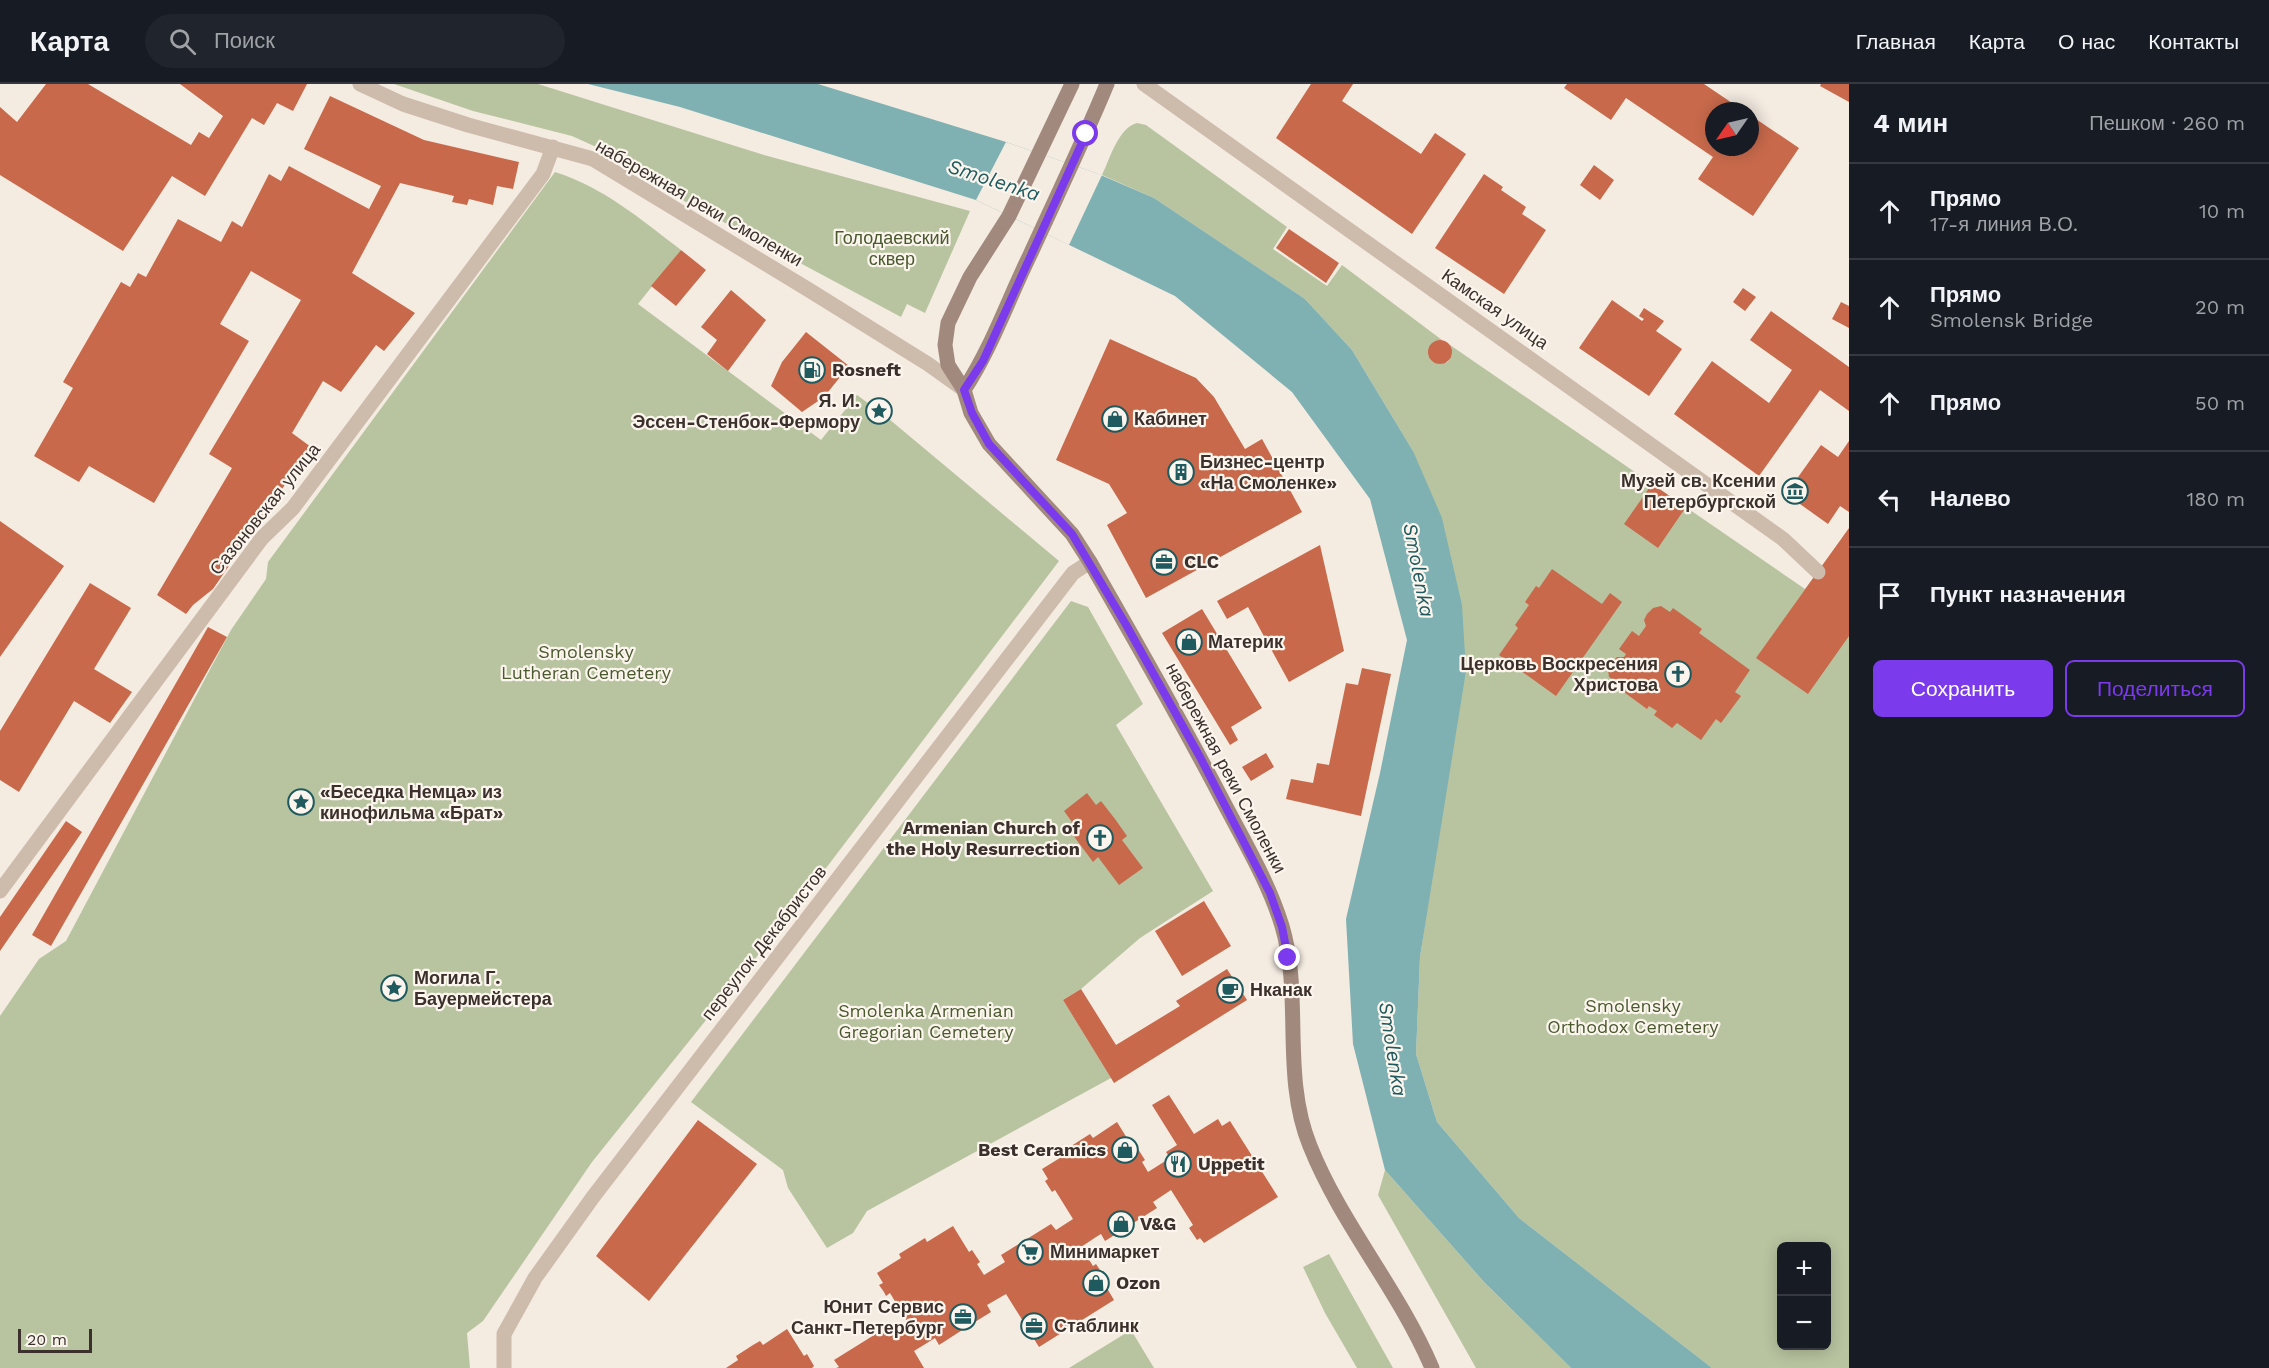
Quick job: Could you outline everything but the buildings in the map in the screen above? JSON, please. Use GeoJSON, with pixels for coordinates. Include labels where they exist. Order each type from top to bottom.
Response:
{"type":"FeatureCollection","features":[{"type":"Feature","properties":{"kind":"main road","name":"набережная реки Смоленки"},"geometry":{"type":"LineString","coordinates":[[1072,84],[1009,216],[970,277],[948,323],[945,345],[948,365],[964,390],[972,413],[989,444],[1072,534],[1090,562],[1200,757],[1270,893],[1282,927],[1288,958],[1294,1077],[1309,1145],[1328,1184],[1407,1318],[1432,1368]]}},
{"type":"Feature","properties":{"kind":"main road"},"geometry":{"type":"LineString","coordinates":[[964,390],[983,361],[1073,165],[1107,84]]}},
{"type":"Feature","properties":{"kind":"street","name":"набережная реки Смоленки"},"geometry":{"type":"LineString","coordinates":[[360,84],[403,104],[468,125],[593,159],[911,353],[964,390]]}},
{"type":"Feature","properties":{"kind":"street","name":"Камская улица"},"geometry":{"type":"LineString","coordinates":[[1144,84],[1783,539],[1818,572]]}},
{"type":"Feature","properties":{"kind":"street","name":"Сазоновская улица"},"geometry":{"type":"LineString","coordinates":[[0,891],[262,538],[293,508],[543,174],[553,147]]}},
{"type":"Feature","properties":{"kind":"street","name":"переулок Декабристов"},"geometry":{"type":"LineString","coordinates":[[504,1368],[504,1334],[541,1268],[1073,573],[1090,562]]}},
{"type":"Feature","properties":{"kind":"green space","name":"Голодаевский сквер"},"geometry":{"type":"Polygon","coordinates":[[[394,84],[538,84],[764,155],[970,211],[925,313],[907,304],[901,317],[673,195],[627,161],[572,136],[473,111],[394,84]]]}},
{"type":"Feature","properties":{"kind":"green space","name":"Smolensky Orthodox Cemetery"},"geometry":{"type":"Polygon","coordinates":[[[1137,123],[1146,125],[1287,227],[1273,249],[1327,286],[1342,265],[1442,340],[1433,342],[1429,350],[1431,359],[1439,364],[1448,362],[1452,354],[1450,345],[1805,589],[1849,529],[1849,1368],[1712,1368],[1519,1218],[1437,1122],[1416,1054],[1420,957],[1438,837],[1413,451],[1352,350],[1305,299],[1154,198],[1102,175],[1125,131],[1137,123]]]}},
{"type":"Feature","properties":{"kind":"green space","name":"Smolensky Lutheran Cemetery"},"geometry":{"type":"Polygon","coordinates":[[[555,172],[573,178],[606,195],[681,250],[638,304],[821,440],[857,395],[883,414],[1059,561],[792,913],[592,1162],[483,1321],[467,1333],[470,1368],[0,1368],[0,1016],[39,959],[66,941],[231,630],[266,579],[268,562],[555,172]]]}},
{"type":"Feature","properties":{"kind":"green space","name":"Smolenka Armenian Gregorian Cemetery"},"geometry":{"type":"Polygon","coordinates":[[[1071,601],[1088,607],[1143,704],[1116,725],[1213,891],[1140,938],[1081,989],[1063,1000],[1111,1078],[867,1211],[853,1233],[827,1248],[788,1188],[783,1170],[691,1102],[1071,601]]]}},
{"type":"Feature","properties":{"kind":"green space"},"geometry":{"type":"Polygon","coordinates":[[[1385,1170],[1484,1282],[1571,1368],[1476,1368],[1378,1195],[1385,1170]]]}},
{"type":"Feature","properties":{"kind":"green space"},"geometry":{"type":"Polygon","coordinates":[[[1329,1254],[1393,1368],[1357,1368],[1325,1313],[1303,1267],[1329,1254]]]}},
{"type":"Feature","properties":{"kind":"green space"},"geometry":{"type":"Polygon","coordinates":[[[1131,1330],[1154,1368],[1069,1368],[1131,1330]]]}},
{"type":"Feature","properties":{"kind":"water","name":"Smolenka"},"geometry":{"type":"Polygon","coordinates":[[[588,84],[818,84],[1006,142],[1096,173],[1154,198],[1305,299],[1352,350],[1413,451],[1442,518],[1462,605],[1466,671],[1420,957],[1416,1054],[1437,1122],[1519,1218],[1712,1368],[1571,1368],[1484,1282],[1385,1170],[1353,1044],[1346,919],[1380,773],[1407,640],[1370,499],[1292,392],[1175,296],[976,200],[680,107],[588,84]]]}},
{"type":"Feature","properties":{"kind":"pier"},"geometry":{"type":"Polygon","coordinates":[[[1006,142],[1102,175],[1069,245],[976,200],[1006,142]]]}},
{"type":"Feature","properties":{"kind":"place","name":"Rosneft"},"geometry":{"type":"Point","coordinates":[812,370]}},
{"type":"Feature","properties":{"kind":"place","name":"Я. И. Эссен-Стенбок-Фермору"},"geometry":{"type":"Point","coordinates":[879,411]}},
{"type":"Feature","properties":{"kind":"place","name":"Кабинет"},"geometry":{"type":"Point","coordinates":[1115,419]}},
{"type":"Feature","properties":{"kind":"place","name":"Бизнес-центр «На Смоленке»"},"geometry":{"type":"Point","coordinates":[1181,472]}},
{"type":"Feature","properties":{"kind":"place","name":"Музей св. Ксении Петербургской"},"geometry":{"type":"Point","coordinates":[1795,491]}},
{"type":"Feature","properties":{"kind":"place","name":"CLC"},"geometry":{"type":"Point","coordinates":[1164,562]}},
{"type":"Feature","properties":{"kind":"place","name":"Материк"},"geometry":{"type":"Point","coordinates":[1189,642]}},
{"type":"Feature","properties":{"kind":"place","name":"Церковь Воскресения Христова"},"geometry":{"type":"Point","coordinates":[1678,674]}},
{"type":"Feature","properties":{"kind":"place","name":"«Беседка Немца» из кинофильма «Брат»"},"geometry":{"type":"Point","coordinates":[301,802]}},
{"type":"Feature","properties":{"kind":"place","name":"Armenian Church of the Holy Resurrection"},"geometry":{"type":"Point","coordinates":[1100,838]}},
{"type":"Feature","properties":{"kind":"place","name":"Могила Г. Бауермейстера"},"geometry":{"type":"Point","coordinates":[394,988]}},
{"type":"Feature","properties":{"kind":"place","name":"Нканак"},"geometry":{"type":"Point","coordinates":[1230,990]}},
{"type":"Feature","properties":{"kind":"place","name":"Best Ceramics"},"geometry":{"type":"Point","coordinates":[1125,1150]}},
{"type":"Feature","properties":{"kind":"place","name":"Uppetit"},"geometry":{"type":"Point","coordinates":[1178,1164]}},
{"type":"Feature","properties":{"kind":"place","name":"V&G"},"geometry":{"type":"Point","coordinates":[1121,1224]}},
{"type":"Feature","properties":{"kind":"place","name":"Минимаркет"},"geometry":{"type":"Point","coordinates":[1030,1252]}},
{"type":"Feature","properties":{"kind":"place","name":"Ozon"},"geometry":{"type":"Point","coordinates":[1096,1283]}},
{"type":"Feature","properties":{"kind":"place","name":"Юнит Сервис Санкт-Петербург"},"geometry":{"type":"Point","coordinates":[963,1317]}},
{"type":"Feature","properties":{"kind":"place","name":"Стаблинк"},"geometry":{"type":"Point","coordinates":[1034,1326]}},
{"type":"Feature","properties":{"kind":"route"},"geometry":{"type":"LineString","coordinates":[[1086,134],[983,361],[964,390],[972,413],[989,444],[1072,534],[1125,623],[1252,856],[1270,893],[1282,927],[1288,958]]}}]}
